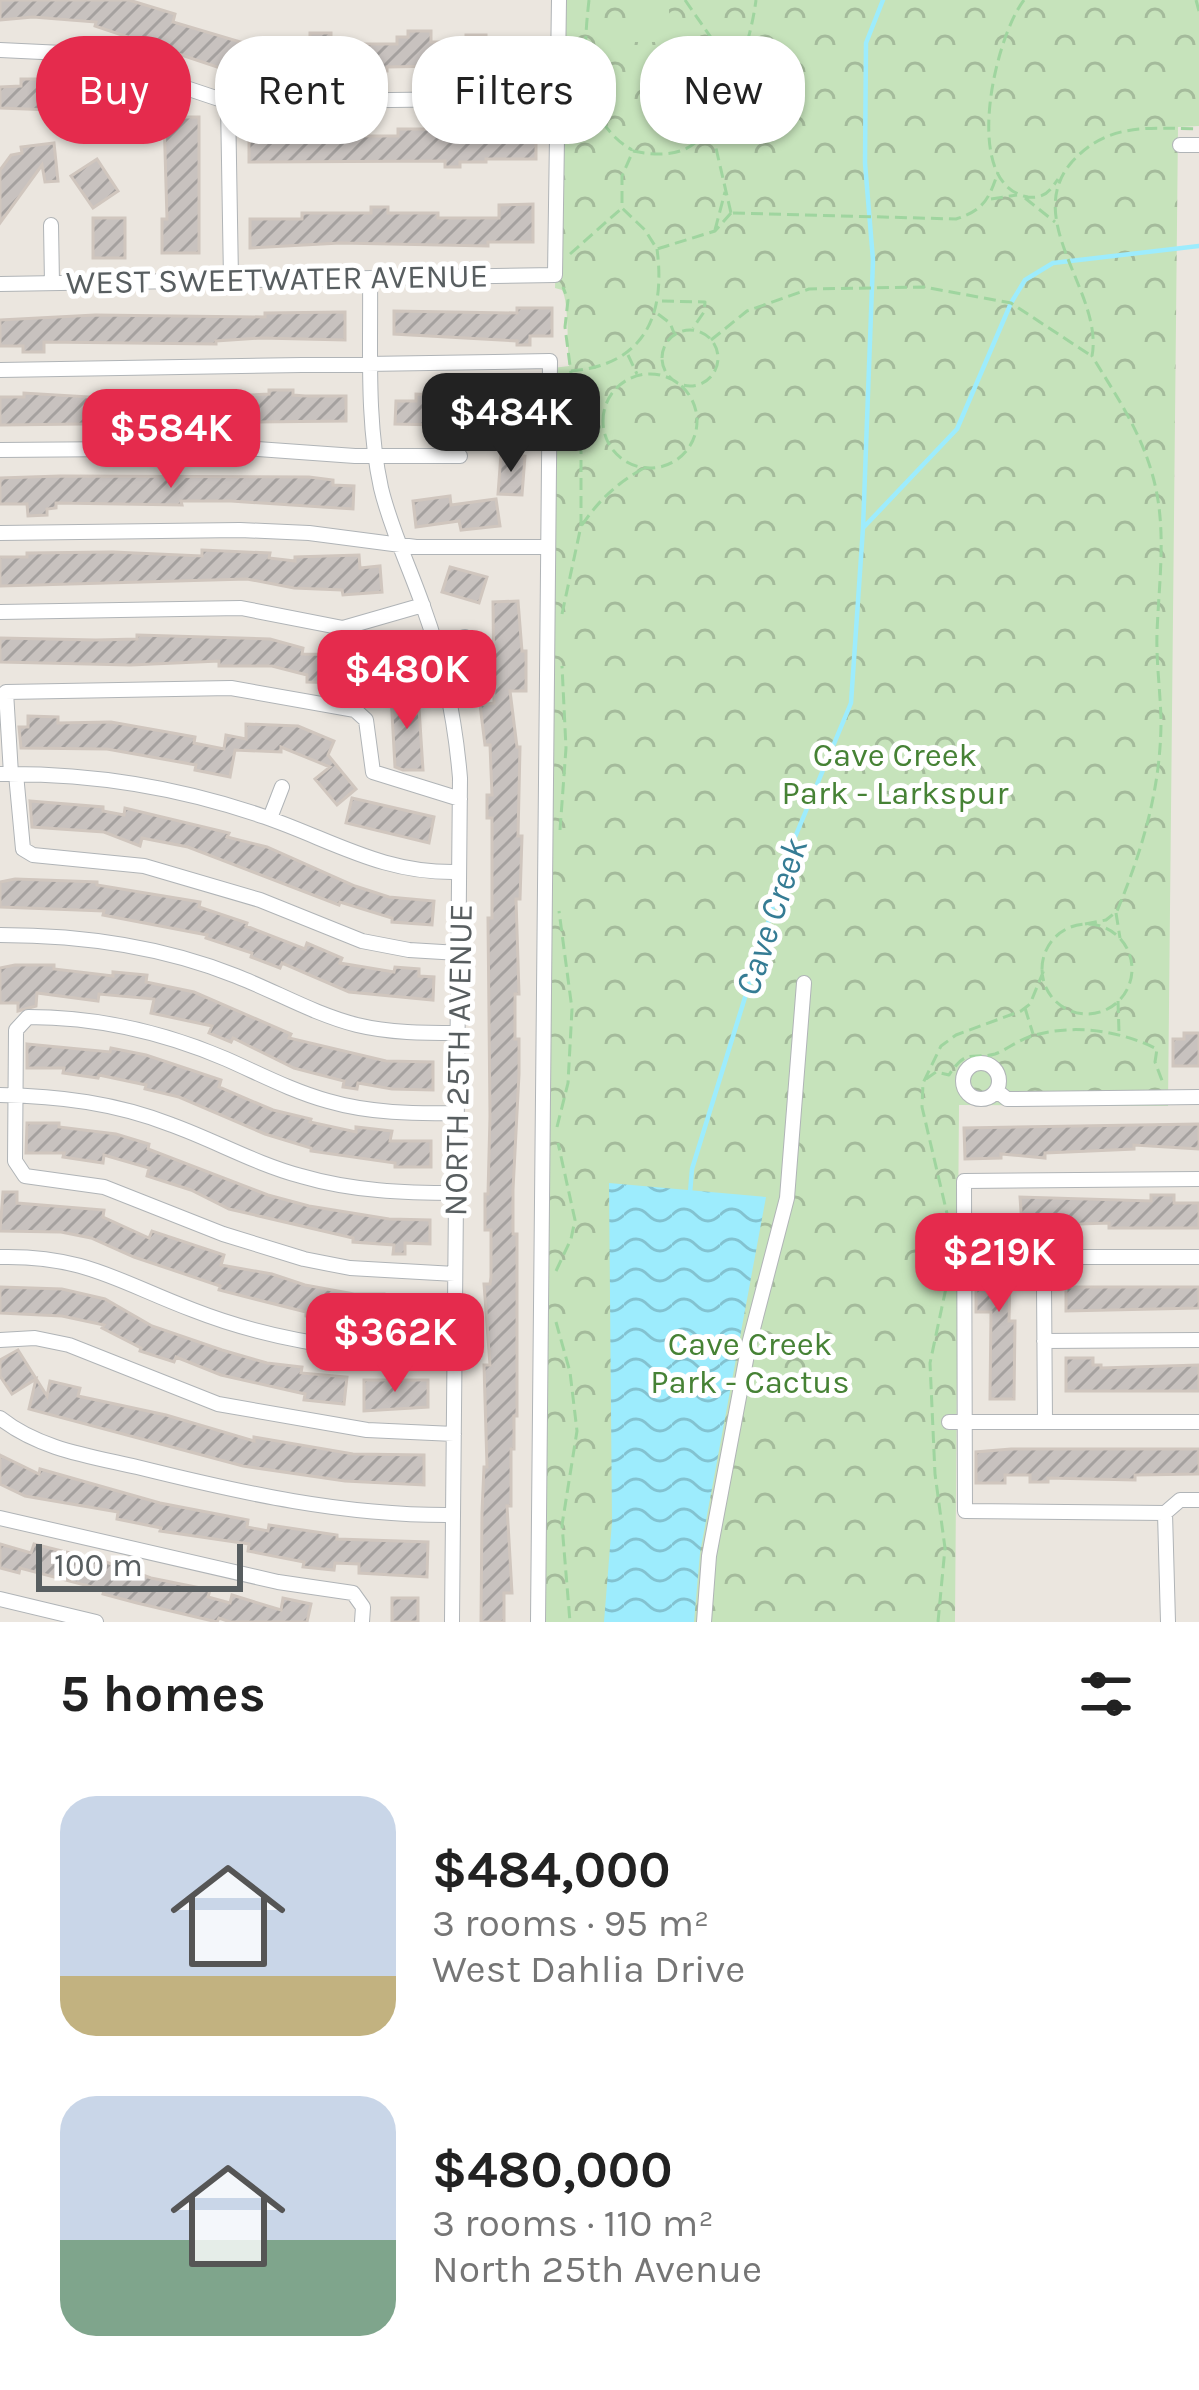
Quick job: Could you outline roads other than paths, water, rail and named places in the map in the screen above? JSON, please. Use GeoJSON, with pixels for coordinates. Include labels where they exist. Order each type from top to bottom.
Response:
{"type":"FeatureCollection","features":[{"type":"Feature","properties":{"kind":"street"},"geometry":{"type":"LineString","coordinates":[[558,36],[559,0]]}},
{"type":"Feature","properties":{"kind":"street"},"geometry":{"type":"LineString","coordinates":[[0,50],[84,54],[215,97]]}},
{"type":"Feature","properties":{"kind":"street"},"geometry":{"type":"LineString","coordinates":[[229,144],[231,279]]}},
{"type":"Feature","properties":{"kind":"street","name":"WEST SWEETWATER AVENUE"},"geometry":{"type":"LineString","coordinates":[[0,284],[560,275],[558,144]]}},
{"type":"Feature","properties":{"kind":"street"},"geometry":{"type":"LineString","coordinates":[[1180,145],[1199,145]]}},
{"type":"Feature","properties":{"kind":"street"},"geometry":{"type":"LineString","coordinates":[[51,225],[52,283]]}},
{"type":"Feature","properties":{"kind":"street","name":"NORTH 25TH AVENUE"},"geometry":{"type":"LineString","coordinates":[[370,278],[376,456],[397,543],[436,645],[454,722],[460,799],[452,1622]]}},
{"type":"Feature","properties":{"kind":"street"},"geometry":{"type":"LineString","coordinates":[[0,370],[550,361],[538,1622]]}},
{"type":"Feature","properties":{"kind":"street"},"geometry":{"type":"LineString","coordinates":[[0,450],[245,448],[460,456]]}},
{"type":"Feature","properties":{"kind":"street"},"geometry":{"type":"LineString","coordinates":[[0,532],[240,530],[432,548],[547,547]]}},
{"type":"Feature","properties":{"kind":"street"},"geometry":{"type":"LineString","coordinates":[[0,612],[241,608],[343,628],[423,605]]}},
{"type":"Feature","properties":{"kind":"street"},"geometry":{"type":"LineString","coordinates":[[436,645],[465,637]]}},
{"type":"Feature","properties":{"kind":"street"},"geometry":{"type":"LineString","coordinates":[[459,953],[362,940],[260,900],[144,866],[34,855],[23,849],[9,774],[6,692],[231,688],[355,710],[366,720],[373,772],[460,799]]}},
{"type":"Feature","properties":{"kind":"street"},"geometry":{"type":"LineString","coordinates":[[9,774],[85,776],[137,784],[270,818],[400,869],[459,872]]}},
{"type":"Feature","properties":{"kind":"street"},"geometry":{"type":"LineString","coordinates":[[270,818],[282,787]]}},
{"type":"Feature","properties":{"kind":"street"},"geometry":{"type":"LineString","coordinates":[[0,935],[86,938],[138,947],[236,976],[359,1026],[404,1033],[458,1033]]}},
{"type":"Feature","properties":{"kind":"street"},"geometry":{"type":"LineString","coordinates":[[704,1622],[709,1556],[749,1344],[787,1198],[804,983]]}},
{"type":"Feature","properties":{"kind":"street"},"geometry":{"type":"LineString","coordinates":[[455,1274],[350,1268],[304,1259],[223,1234],[104,1187],[25,1176],[14,1161],[7,1095],[16,1030],[28,1017],[58,1017],[105,1022],[172,1039],[332,1102],[391,1111],[457,1113]]}},
{"type":"Feature","properties":{"kind":"street"},"geometry":{"type":"LineString","coordinates":[[997,1091],[1007,1099],[1199,1097]]}},
{"type":"Feature","properties":{"kind":"street"},"geometry":{"type":"LineString","coordinates":[[7,1095],[74,1099],[139,1113],[306,1178],[376,1191],[457,1193]]}},
{"type":"Feature","properties":{"kind":"street"},"geometry":{"type":"LineString","coordinates":[[1199,1179],[964,1181],[956,1422],[965,1511],[1165,1513],[1180,1500],[1199,1500]]}},
{"type":"Feature","properties":{"kind":"street"},"geometry":{"type":"LineString","coordinates":[[0,1257],[79,1262],[193,1310],[300,1341],[376,1353],[455,1354]]}},
{"type":"Feature","properties":{"kind":"street"},"geometry":{"type":"LineString","coordinates":[[1045,1422],[1048,1261],[1199,1257]]}},
{"type":"Feature","properties":{"kind":"street"},"geometry":{"type":"LineString","coordinates":[[0,1340],[35,1337],[69,1345],[218,1404],[367,1430],[454,1434]]}},
{"type":"Feature","properties":{"kind":"street"},"geometry":{"type":"LineString","coordinates":[[1044,1341],[1199,1340]]}},
{"type":"Feature","properties":{"kind":"street"},"geometry":{"type":"LineString","coordinates":[[1,1421],[49,1445],[294,1504],[364,1513],[453,1515]]}},
{"type":"Feature","properties":{"kind":"street"},"geometry":{"type":"LineString","coordinates":[[956,1422],[1199,1422]]}},
{"type":"Feature","properties":{"kind":"street"},"geometry":{"type":"LineString","coordinates":[[1165,1513],[1168,1622]]}},
{"type":"Feature","properties":{"kind":"street"},"geometry":{"type":"LineString","coordinates":[[0,1518],[278,1582],[353,1592],[363,1607],[362,1622]]}},
{"type":"Feature","properties":{"kind":"street"},"geometry":{"type":"LineString","coordinates":[[0,1599],[96,1622]]}},
{"type":"Feature","properties":{"kind":"water"},"geometry":{"type":"Polygon","coordinates":[[[609,1183],[766,1197],[700,1553],[694,1622],[604,1622],[612,1522],[609,1183]]]}},
{"type":"Feature","properties":{"kind":"waterway","name":"Cave Creek"},"geometry":{"type":"LineString","coordinates":[[690,1193],[692,1169],[793,842],[851,703],[873,260],[865,163],[866,43],[883,0]]}},
{"type":"Feature","properties":{"kind":"waterway"},"geometry":{"type":"LineString","coordinates":[[863,528],[957,429],[1025,280],[1053,263],[1199,246]]}},
{"type":"Feature","properties":{"kind":"park label","name":"Cave Creek Park - Larkspur"},"geometry":{"type":"Point","coordinates":[895,774]}},
{"type":"Feature","properties":{"kind":"park label","name":"Cave Creek Park - Cactus"},"geometry":{"type":"Point","coordinates":[750,1363]}}]}
